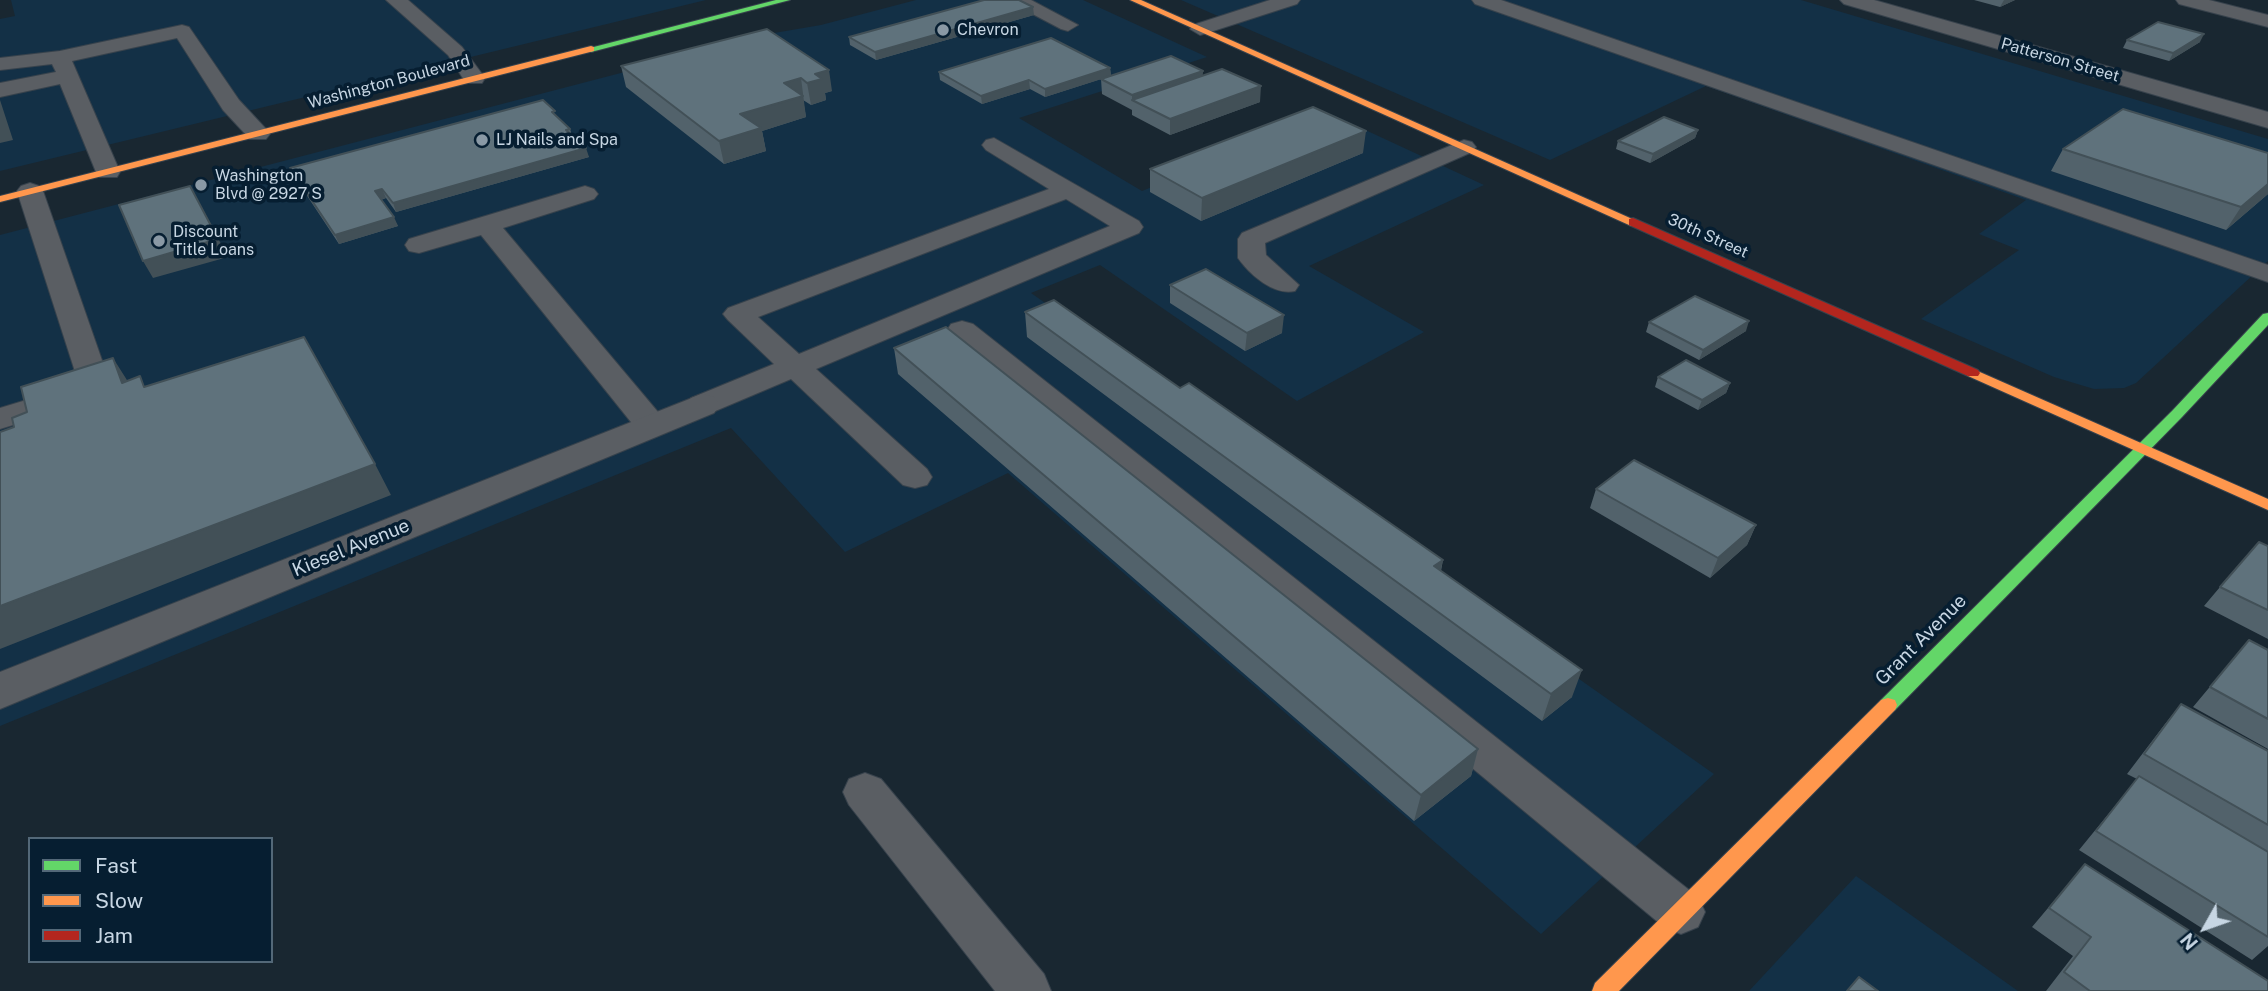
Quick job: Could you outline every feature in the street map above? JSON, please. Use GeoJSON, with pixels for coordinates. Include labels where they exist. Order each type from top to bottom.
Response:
{"type":"FeatureCollection","features":[{"type":"Feature","properties":{"kind":"main road","name":"Washington Boulevard"},"geometry":{"type":"LineString","coordinates":[[0,199],[786,0]]}},
{"type":"Feature","properties":{"kind":"main road","name":"30th Street"},"geometry":{"type":"LineString","coordinates":[[1134,0],[2268,505]]}},
{"type":"Feature","properties":{"kind":"main road","name":"Grant Avenue"},"geometry":{"type":"LineString","coordinates":[[1603,991],[2268,317]]}},
{"type":"Feature","properties":{"kind":"street","name":"Patterson Street"},"geometry":{"type":"LineString","coordinates":[[1851,0],[2268,120]]}},
{"type":"Feature","properties":{"kind":"street","name":"Kiesel Avenue"},"geometry":{"type":"LineString","coordinates":[[0,691],[702,405]]}},
{"type":"Feature","properties":{"kind":"lane"},"geometry":{"type":"LineString","coordinates":[[396,0],[455,51],[474,78]]}},
{"type":"Feature","properties":{"kind":"lane"},"geometry":{"type":"LineString","coordinates":[[1016,0],[1068,26]]}},
{"type":"Feature","properties":{"kind":"lane"},"geometry":{"type":"LineString","coordinates":[[1200,29],[1290,0]]}},
{"type":"Feature","properties":{"kind":"lane"},"geometry":{"type":"LineString","coordinates":[[1482,0],[2268,274]]}},
{"type":"Feature","properties":{"kind":"lane"},"geometry":{"type":"LineString","coordinates":[[2186,0],[2268,21]]}},
{"type":"Feature","properties":{"kind":"lane"},"geometry":{"type":"LineString","coordinates":[[0,90],[64,67],[182,31],[231,105],[258,134]]}},
{"type":"Feature","properties":{"kind":"lane"},"geometry":{"type":"LineString","coordinates":[[0,64],[64,67]]}},
{"type":"Feature","properties":{"kind":"lane"},"geometry":{"type":"LineString","coordinates":[[64,67],[108,172]]}},
{"type":"Feature","properties":{"kind":"lane"},"geometry":{"type":"LineString","coordinates":[[702,405],[1130,227],[994,145]]}},
{"type":"Feature","properties":{"kind":"lane"},"geometry":{"type":"LineString","coordinates":[[1285,285],[1252,258],[1251,239],[1464,147]]}},
{"type":"Feature","properties":{"kind":"lane"},"geometry":{"type":"LineString","coordinates":[[915,477],[738,314],[1068,190]]}},
{"type":"Feature","properties":{"kind":"lane"},"geometry":{"type":"LineString","coordinates":[[0,419],[96,389],[30,191]]}},
{"type":"Feature","properties":{"kind":"lane"},"geometry":{"type":"LineString","coordinates":[[419,245],[585,194]]}},
{"type":"Feature","properties":{"kind":"lane"},"geometry":{"type":"LineString","coordinates":[[487,225],[652,425]]}},
{"type":"Feature","properties":{"kind":"lane"},"geometry":{"type":"LineString","coordinates":[[962,330],[1681,912]]}},
{"type":"Feature","properties":{"kind":"lane"},"geometry":{"type":"LineString","coordinates":[[865,792],[1026,991]]}},
{"type":"Feature","properties":{"kind":"shaded area"},"geometry":{"type":"Polygon","coordinates":[[[11,0],[706,0],[0,171],[0,19],[15,16],[11,0]]]}},
{"type":"Feature","properties":{"kind":"shaded area"},"geometry":{"type":"Polygon","coordinates":[[[916,0],[1083,0],[1207,57],[1019,118],[1142,191],[1333,115],[1484,185],[1309,266],[1424,332],[1297,401],[1100,265],[1031,293],[1714,774],[1541,934],[1008,473],[845,552],[731,428],[0,726],[0,235],[774,33],[821,25],[916,0]]]}},
{"type":"Feature","properties":{"kind":"shaded area"},"geometry":{"type":"Polygon","coordinates":[[[1181,0],[1801,0],[2268,139],[2268,261],[2136,383],[2124,388],[2094,389],[2054,377],[1921,319],[2019,250],[1979,234],[2026,200],[1706,86],[1550,160],[1181,0]]]}},
{"type":"Feature","properties":{"kind":"shaded area"},"geometry":{"type":"Polygon","coordinates":[[[1856,876],[2018,991],[1749,991],[1856,876]]]}},
{"type":"Feature","properties":{"kind":"building"},"geometry":{"type":"Polygon","coordinates":[[[984,0],[1019,0],[1033,7],[875,52],[849,37],[984,0]]]}},
{"type":"Feature","properties":{"kind":"building"},"geometry":{"type":"Polygon","coordinates":[[[2158,22],[2204,34],[2173,53],[2127,40],[2158,22]]]}},
{"type":"Feature","properties":{"kind":"building"},"geometry":{"type":"Polygon","coordinates":[[[767,29],[829,70],[815,74],[822,79],[807,83],[801,78],[784,83],[803,96],[740,114],[761,128],[719,141],[621,66],[767,29]]]}},
{"type":"Feature","properties":{"kind":"building"},"geometry":{"type":"Polygon","coordinates":[[[1051,38],[1110,68],[1045,89],[1029,80],[981,96],[939,72],[1051,38]]]}},
{"type":"Feature","properties":{"kind":"building"},"geometry":{"type":"Polygon","coordinates":[[[1171,56],[1203,71],[1132,95],[1101,79],[1171,56]]]}},
{"type":"Feature","properties":{"kind":"building"},"geometry":{"type":"Polygon","coordinates":[[[1222,69],[1261,86],[1170,119],[1132,100],[1222,69]]]}},
{"type":"Feature","properties":{"kind":"building"},"geometry":{"type":"Polygon","coordinates":[[[543,100],[570,129],[566,130],[586,148],[393,203],[382,189],[375,191],[394,217],[335,235],[290,168],[543,100]]]}},
{"type":"Feature","properties":{"kind":"building"},"geometry":{"type":"Polygon","coordinates":[[[1313,107],[1366,131],[1202,198],[1150,169],[1313,107]]]}},
{"type":"Feature","properties":{"kind":"building"},"geometry":{"type":"Polygon","coordinates":[[[2123,109],[2268,153],[2268,184],[2241,207],[2063,149],[2123,109]]]}},
{"type":"Feature","properties":{"kind":"building"},"geometry":{"type":"Polygon","coordinates":[[[1664,117],[1698,130],[1653,154],[1618,141],[1664,117]]]}},
{"type":"Feature","properties":{"kind":"building"},"geometry":{"type":"Polygon","coordinates":[[[190,186],[218,239],[143,261],[119,205],[190,186]]]}},
{"type":"Feature","properties":{"kind":"building"},"geometry":{"type":"Polygon","coordinates":[[[1206,269],[1284,315],[1247,333],[1170,285],[1206,269]]]}},
{"type":"Feature","properties":{"kind":"building"},"geometry":{"type":"Polygon","coordinates":[[[1695,296],[1749,321],[1703,350],[1649,322],[1695,296]]]}},
{"type":"Feature","properties":{"kind":"building"},"geometry":{"type":"Polygon","coordinates":[[[1054,300],[1180,388],[1189,383],[1443,560],[1434,566],[1582,670],[1551,694],[1025,312],[1054,300]]]}},
{"type":"Feature","properties":{"kind":"building"},"geometry":{"type":"Polygon","coordinates":[[[946,327],[1478,749],[1421,795],[894,348],[946,327]]]}},
{"type":"Feature","properties":{"kind":"building"},"geometry":{"type":"Polygon","coordinates":[[[304,337],[375,464],[0,606],[0,432],[14,427],[12,418],[27,412],[21,387],[113,358],[122,383],[140,376],[144,387],[304,337]]]}},
{"type":"Feature","properties":{"kind":"building"},"geometry":{"type":"Polygon","coordinates":[[[1686,360],[1730,383],[1702,400],[1658,377],[1686,360]]]}},
{"type":"Feature","properties":{"kind":"building"},"geometry":{"type":"Polygon","coordinates":[[[1634,460],[1756,525],[1718,558],[1596,489],[1634,460]]]}},
{"type":"Feature","properties":{"kind":"building"},"geometry":{"type":"Polygon","coordinates":[[[2259,542],[2268,546],[2268,610],[2220,587],[2259,542]]]}},
{"type":"Feature","properties":{"kind":"building"},"geometry":{"type":"Polygon","coordinates":[[[2249,640],[2268,650],[2268,719],[2210,687],[2249,640]]]}},
{"type":"Feature","properties":{"kind":"building"},"geometry":{"type":"Polygon","coordinates":[[[2181,704],[2268,751],[2268,825],[2144,754],[2181,704]]]}},
{"type":"Feature","properties":{"kind":"building"},"geometry":{"type":"Polygon","coordinates":[[[2139,776],[2268,852],[2268,937],[2096,831],[2139,776]]]}},
{"type":"Feature","properties":{"kind":"building"},"geometry":{"type":"Polygon","coordinates":[[[2085,864],[2268,981],[2268,991],[2090,991],[2064,972],[2091,937],[2049,908],[2085,864]]]}},
{"type":"Feature","properties":{"kind":"building"},"geometry":{"type":"Polygon","coordinates":[[[1859,977],[1878,991],[1847,991],[1859,977]]]}},
{"type":"Feature","properties":{"kind":"traffic: fast"},"geometry":{"type":"LineString","coordinates":[[591,49],[786,0]]}},
{"type":"Feature","properties":{"kind":"traffic: fast"},"geometry":{"type":"LineString","coordinates":[[1888,705],[2177,414],[2268,317]]}},
{"type":"Feature","properties":{"kind":"traffic: slow"},"geometry":{"type":"LineString","coordinates":[[1134,0],[1633,222]]}},
{"type":"Feature","properties":{"kind":"traffic: slow"},"geometry":{"type":"LineString","coordinates":[[0,199],[591,49]]}},
{"type":"Feature","properties":{"kind":"traffic: slow"},"geometry":{"type":"LineString","coordinates":[[1973,373],[2268,505]]}},
{"type":"Feature","properties":{"kind":"traffic: slow"},"geometry":{"type":"LineString","coordinates":[[1603,991],[1888,705]]}},
{"type":"Feature","properties":{"kind":"traffic: jam"},"geometry":{"type":"LineString","coordinates":[[1633,222],[1973,373]]}},
{"type":"Feature","properties":{"kind":"place","name":"Chevron"},"geometry":{"type":"Point","coordinates":[943,30]}},
{"type":"Feature","properties":{"kind":"place","name":"LJ Nails and Spa"},"geometry":{"type":"Point","coordinates":[482,140]}},
{"type":"Feature","properties":{"kind":"place","name":"Washington Blvd @ 2927 S"},"geometry":{"type":"Point","coordinates":[201,185]}},
{"type":"Feature","properties":{"kind":"place","name":"Discount Title Loans"},"geometry":{"type":"Point","coordinates":[159,241]}}]}
